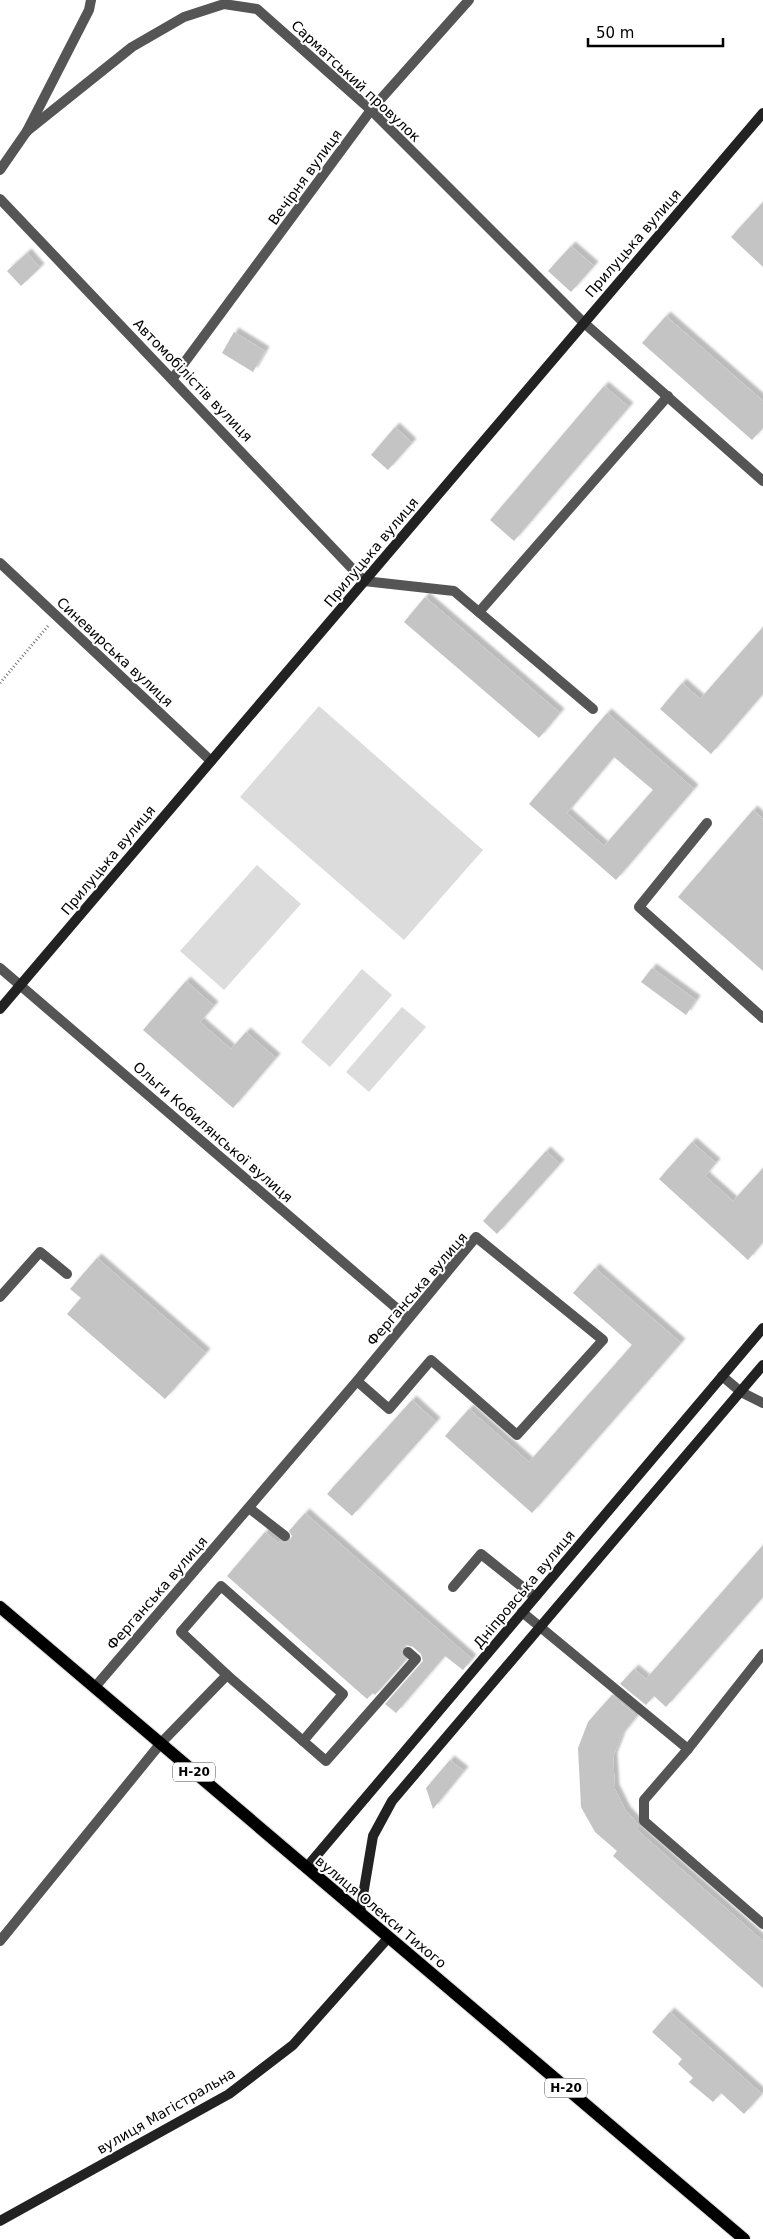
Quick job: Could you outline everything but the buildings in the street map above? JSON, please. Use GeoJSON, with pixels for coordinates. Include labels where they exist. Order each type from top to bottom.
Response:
{"type":"FeatureCollection","features":[{"type":"Feature","properties":{"kind":"main road","name":"вулиця Олекси Тихого"},"geometry":{"type":"LineString","coordinates":[[0,1607],[744,2239]]}},
{"type":"Feature","properties":{"kind":"street"},"geometry":{"type":"LineString","coordinates":[[0,170],[27,131],[89,10],[91,0]]}},
{"type":"Feature","properties":{"kind":"street","name":"Вечірня вулиця"},"geometry":{"type":"LineString","coordinates":[[173,378],[371,110],[469,0]]}},
{"type":"Feature","properties":{"kind":"street","name":"Сарматський провулок"},"geometry":{"type":"LineString","coordinates":[[27,131],[132,47],[184,17],[224,4],[257,9],[371,110],[583,322],[763,481]]}},
{"type":"Feature","properties":{"kind":"street","name":"Прилуцька вулиця"},"geometry":{"type":"LineString","coordinates":[[0,1009],[583,322],[763,113]]}},
{"type":"Feature","properties":{"kind":"street","name":"Автомобілістів вулиця"},"geometry":{"type":"LineString","coordinates":[[0,198],[364,581]]}},
{"type":"Feature","properties":{"kind":"street"},"geometry":{"type":"LineString","coordinates":[[479,612],[668,396]]}},
{"type":"Feature","properties":{"kind":"street","name":"Синевирська вулиця"},"geometry":{"type":"LineString","coordinates":[[0,563],[211,761]]}},
{"type":"Feature","properties":{"kind":"street"},"geometry":{"type":"LineString","coordinates":[[364,581],[454,591],[593,709]]}},
{"type":"Feature","properties":{"kind":"street"},"geometry":{"type":"LineString","coordinates":[[707,823],[639,907],[763,1018]]}},
{"type":"Feature","properties":{"kind":"street","name":"Ольги Кобилянської вулиця"},"geometry":{"type":"LineString","coordinates":[[0,968],[408,1318]]}},
{"type":"Feature","properties":{"kind":"street","name":"Ферганська вулиця"},"geometry":{"type":"LineString","coordinates":[[95,1687],[357,1380],[476,1237],[603,1340],[517,1435],[430,1360],[389,1410],[357,1380]]}},
{"type":"Feature","properties":{"kind":"street"},"geometry":{"type":"LineString","coordinates":[[0,1297],[40,1252],[67,1274]]}},
{"type":"Feature","properties":{"kind":"street","name":"Дніпровська вулиця"},"geometry":{"type":"LineString","coordinates":[[306,1868],[763,1328]]}},
{"type":"Feature","properties":{"kind":"street"},"geometry":{"type":"LineString","coordinates":[[360,1913],[373,1836],[392,1801],[763,1365]]}},
{"type":"Feature","properties":{"kind":"street"},"geometry":{"type":"LineString","coordinates":[[722,1376],[741,1392],[763,1403]]}},
{"type":"Feature","properties":{"kind":"street"},"geometry":{"type":"LineString","coordinates":[[248,1508],[285,1536]]}},
{"type":"Feature","properties":{"kind":"street"},"geometry":{"type":"LineString","coordinates":[[453,1587],[481,1554],[535,1597]]}},
{"type":"Feature","properties":{"kind":"street"},"geometry":{"type":"LineString","coordinates":[[303,1741],[343,1694],[221,1586],[181,1632],[227,1675],[326,1761],[416,1659],[408,1652]]}},
{"type":"Feature","properties":{"kind":"street"},"geometry":{"type":"LineString","coordinates":[[522,1612],[688,1749]]}},
{"type":"Feature","properties":{"kind":"street"},"geometry":{"type":"LineString","coordinates":[[763,1654],[688,1749],[644,1800],[644,1821],[763,1924]]}},
{"type":"Feature","properties":{"kind":"street"},"geometry":{"type":"LineString","coordinates":[[0,1941],[161,1744],[227,1675]]}},
{"type":"Feature","properties":{"kind":"street","name":"вулиця Магістральна"},"geometry":{"type":"LineString","coordinates":[[0,2221],[229,2094],[293,2045],[389,1937]]}},
{"type":"Feature","properties":{"kind":"path"},"geometry":{"type":"LineString","coordinates":[[0,683],[54,619]]}},
{"type":"Feature","properties":{"kind":"shaded area"},"geometry":{"type":"Polygon","coordinates":[[[319,706],[483,850],[404,940],[240,797],[319,706]]]}},
{"type":"Feature","properties":{"kind":"shaded area"},"geometry":{"type":"Polygon","coordinates":[[[257,865],[301,904],[224,990],[180,951],[257,865]]]}},
{"type":"Feature","properties":{"kind":"shaded area"},"geometry":{"type":"Polygon","coordinates":[[[362,969],[392,995],[330,1067],[301,1042],[362,969]]]}},
{"type":"Feature","properties":{"kind":"shaded area"},"geometry":{"type":"Polygon","coordinates":[[[402,1007],[426,1027],[369,1092],[346,1072],[402,1007]]]}}]}
